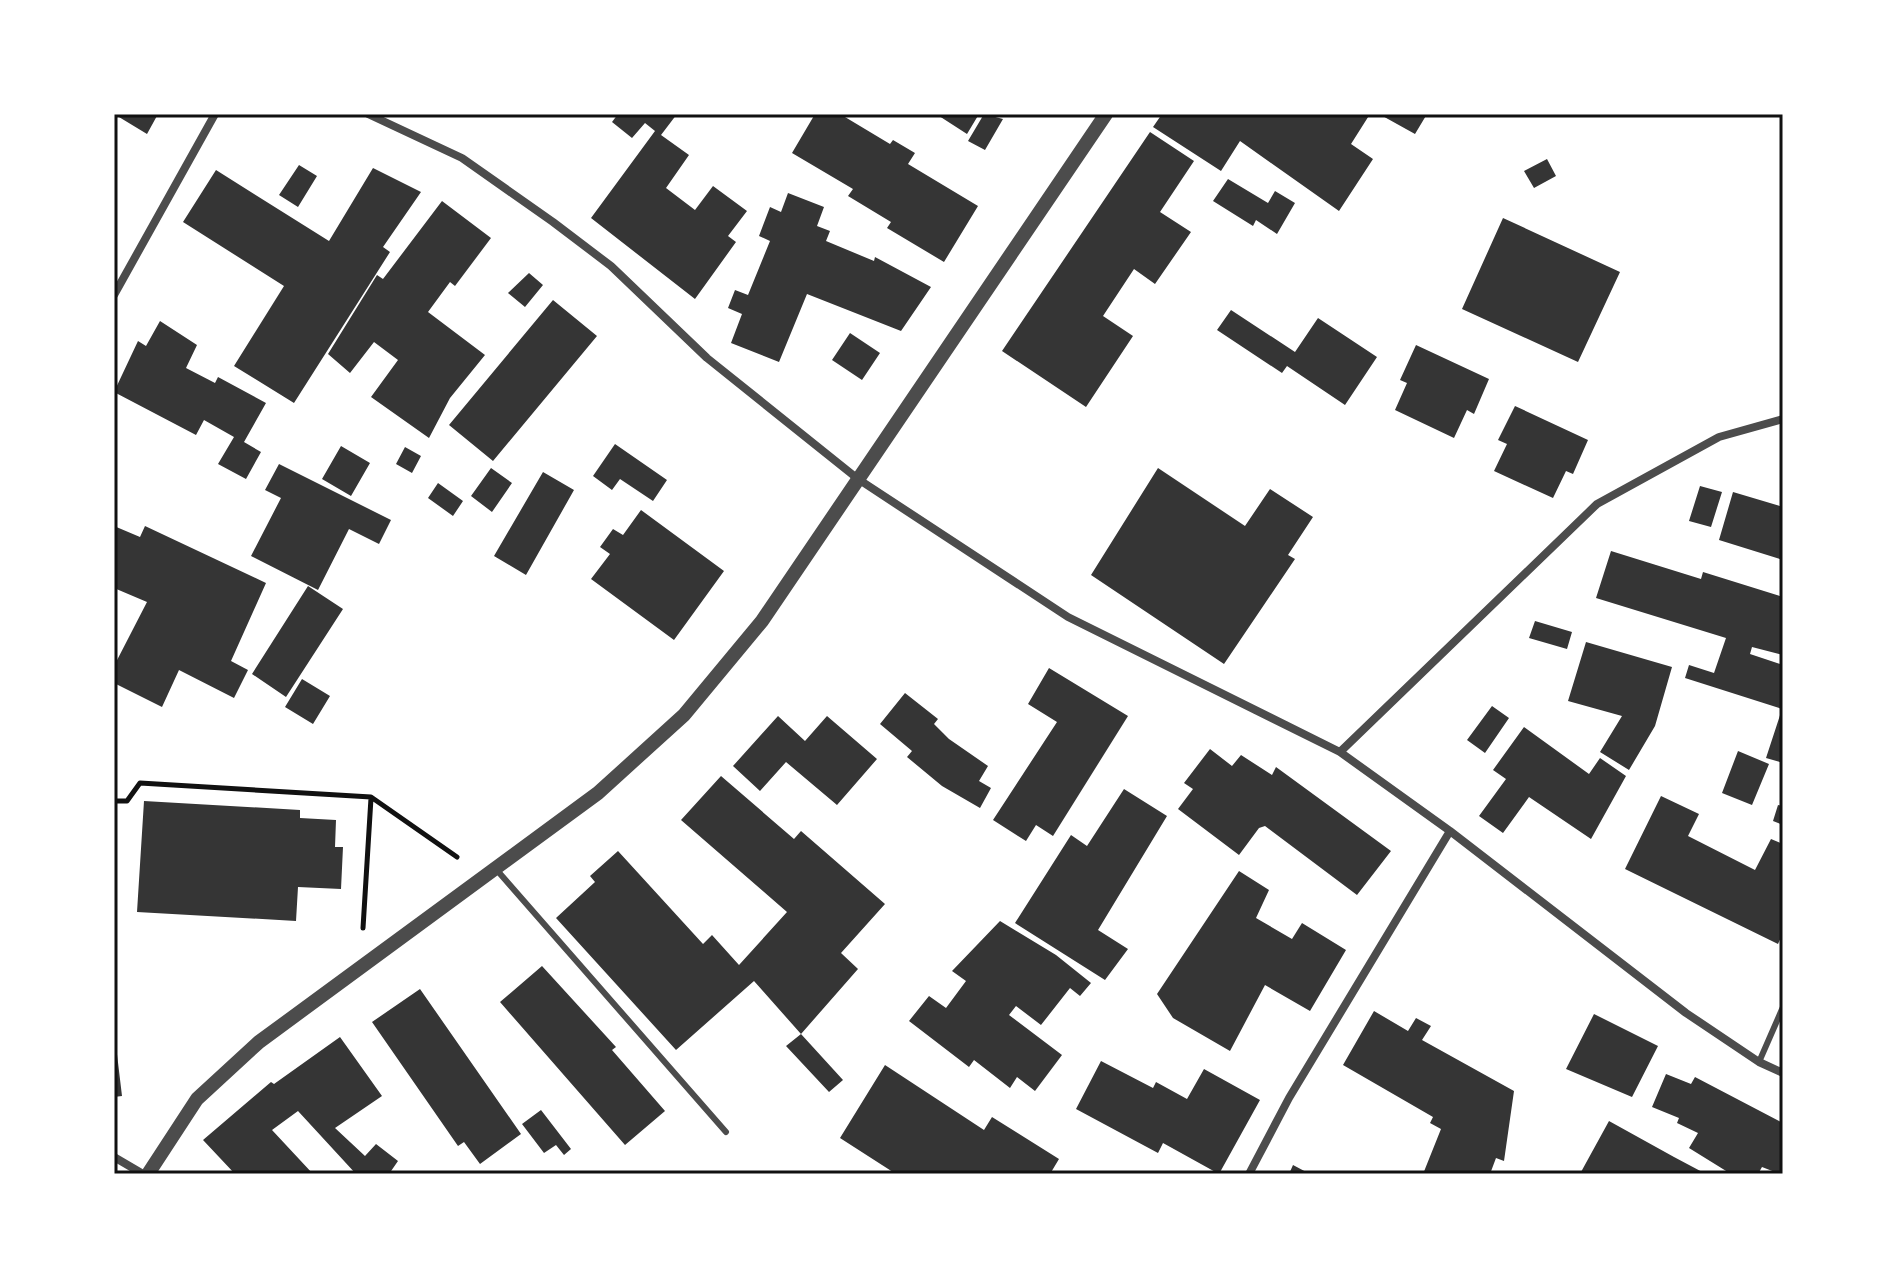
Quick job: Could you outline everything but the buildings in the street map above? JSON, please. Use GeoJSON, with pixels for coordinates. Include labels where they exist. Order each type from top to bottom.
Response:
{"type":"FeatureCollection","features":[{"type":"Feature","properties":{"kind":"street"},"geometry":{"type":"LineString","coordinates":[[114,295],[215,114]]}},
{"type":"Feature","properties":{"kind":"street"},"geometry":{"type":"LineString","coordinates":[[368,114],[462,158],[553,222],[611,266],[707,358],[858,479],[1068,617],[1340,752],[1450,831],[1586,938],[1759,1062],[1783,1073]]}},
{"type":"Feature","properties":{"kind":"street"},"geometry":{"type":"LineString","coordinates":[[114,1157],[146,1174],[197,1099],[259,1042],[598,793],[684,715],[762,621],[1106,114]]}},
{"type":"Feature","properties":{"kind":"street"},"geometry":{"type":"LineString","coordinates":[[1340,752],[1597,504],[1719,437],[1783,419]]}},
{"type":"Feature","properties":{"kind":"street"},"geometry":{"type":"LineString","coordinates":[[1249,1174],[1289,1098],[1450,831]]}},
{"type":"Feature","properties":{"kind":"lane"},"geometry":{"type":"LineString","coordinates":[[495,868],[726,1132]]}},
{"type":"Feature","properties":{"kind":"lane"},"geometry":{"type":"LineString","coordinates":[[1759,1062],[1783,1007]]}},
{"type":"Feature","properties":{"kind":"path"},"geometry":{"type":"LineString","coordinates":[[114,801],[127,801],[140,783],[371,797],[461,859],[495,868]]}},
{"type":"Feature","properties":{"kind":"path"},"geometry":{"type":"LineString","coordinates":[[360,967],[371,797]]}}]}
